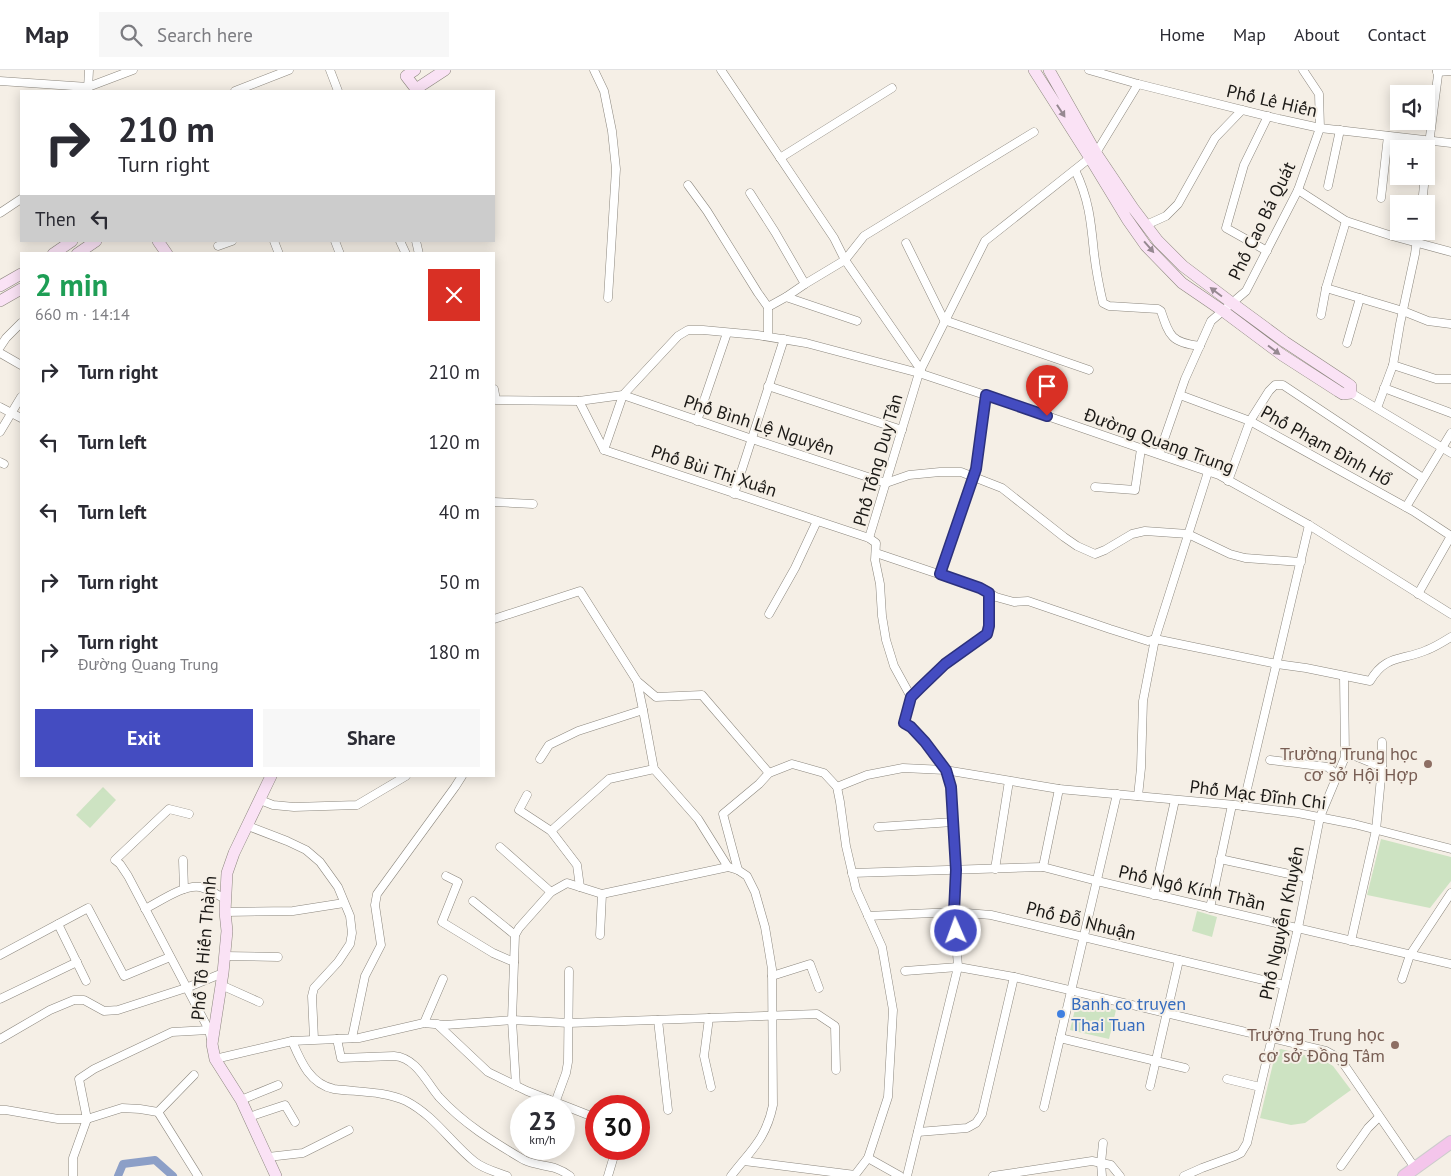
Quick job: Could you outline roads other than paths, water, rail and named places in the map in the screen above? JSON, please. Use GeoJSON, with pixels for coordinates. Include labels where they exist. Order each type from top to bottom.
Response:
{"type":"FeatureCollection","features":[{"type":"Feature","properties":{"kind":"main road"},"geometry":{"type":"LineString","coordinates":[[1416,1172],[1451,1142]]}},
{"type":"Feature","properties":{"kind":"main road"},"geometry":{"type":"LineString","coordinates":[[1404,1176],[1416,1172],[1451,1152]]}},
{"type":"Feature","properties":{"kind":"street"},"geometry":{"type":"LineString","coordinates":[[89,70],[89,89]]}},
{"type":"Feature","properties":{"kind":"street"},"geometry":{"type":"LineString","coordinates":[[0,81],[89,89],[132,70]]}},
{"type":"Feature","properties":{"kind":"street"},"geometry":{"type":"LineString","coordinates":[[237,90],[289,70]]}},
{"type":"Feature","properties":{"kind":"street"},"geometry":{"type":"LineString","coordinates":[[330,70],[338,90]]}},
{"type":"Feature","properties":{"kind":"street"},"geometry":{"type":"LineString","coordinates":[[415,70],[406,76],[416,89],[445,70]]}},
{"type":"Feature","properties":{"kind":"street"},"geometry":{"type":"LineString","coordinates":[[594,70],[604,91],[612,131],[616,169],[608,298]]}},
{"type":"Feature","properties":{"kind":"street"},"geometry":{"type":"LineString","coordinates":[[721,70],[834,238],[845,260],[920,372]]}},
{"type":"Feature","properties":{"kind":"street"},"geometry":{"type":"LineString","coordinates":[[1034,70],[1093,155],[1158,241],[1227,307]]}},
{"type":"Feature","properties":{"kind":"street"},"geometry":{"type":"LineString","coordinates":[[1049,70],[1127,220],[1146,246],[1182,283],[1227,307],[1285,342],[1351,386],[1351,393],[1451,454]]}},
{"type":"Feature","properties":{"kind":"street","name":"Phố Lê Hiến"},"geometry":{"type":"LineString","coordinates":[[1089,70],[1138,84],[1320,128],[1422,140]]}},
{"type":"Feature","properties":{"kind":"street"},"geometry":{"type":"LineString","coordinates":[[1303,70],[1319,94],[1320,128]]}},
{"type":"Feature","properties":{"kind":"street"},"geometry":{"type":"LineString","coordinates":[[1430,140],[1437,71],[1451,71]]}},
{"type":"Feature","properties":{"kind":"street"},"geometry":{"type":"LineString","coordinates":[[1093,155],[1138,84]]}},
{"type":"Feature","properties":{"kind":"street"},"geometry":{"type":"LineString","coordinates":[[780,158],[892,88]]}},
{"type":"Feature","properties":{"kind":"street"},"geometry":{"type":"LineString","coordinates":[[1146,226],[1166,216],[1178,204],[1215,138],[1242,110]]}},
{"type":"Feature","properties":{"kind":"street"},"geometry":{"type":"LineString","coordinates":[[1267,251],[1226,228],[1244,165],[1268,116]]}},
{"type":"Feature","properties":{"kind":"street","name":"Phố Cao Bá Quát"},"geometry":{"type":"LineString","coordinates":[[1158,454],[1185,379],[1211,321],[1246,291],[1298,190],[1320,128]]}},
{"type":"Feature","properties":{"kind":"street"},"geometry":{"type":"LineString","coordinates":[[1328,186],[1340,130]]}},
{"type":"Feature","properties":{"kind":"street"},"geometry":{"type":"LineString","coordinates":[[768,307],[845,260],[864,236],[1034,132]]}},
{"type":"Feature","properties":{"kind":"street"},"geometry":{"type":"LineString","coordinates":[[1381,198],[1388,136]]}},
{"type":"Feature","properties":{"kind":"street","name":"Phố Lê Hiến"},"geometry":{"type":"LineString","coordinates":[[1435,141],[1451,143]]}},
{"type":"Feature","properties":{"kind":"street","name":"Phố Tống Duy Tân"},"geometry":{"type":"LineString","coordinates":[[911,697],[894,666],[886,640],[876,560],[876,543],[869,538],[920,372],[984,241],[1093,155]]}},
{"type":"Feature","properties":{"kind":"street"},"geometry":{"type":"LineString","coordinates":[[1075,170],[1082,184],[1088,204],[1103,303],[1109,306],[1158,309],[1174,338],[1186,344],[1200,346]]}},
{"type":"Feature","properties":{"kind":"street"},"geometry":{"type":"LineString","coordinates":[[688,185],[707,211],[768,307],[768,336]]}},
{"type":"Feature","properties":{"kind":"street"},"geometry":{"type":"LineString","coordinates":[[1298,190],[1346,221],[1451,252]]}},
{"type":"Feature","properties":{"kind":"street"},"geometry":{"type":"LineString","coordinates":[[750,193],[805,284]]}},
{"type":"Feature","properties":{"kind":"street"},"geometry":{"type":"LineString","coordinates":[[0,213],[20,200]]}},
{"type":"Feature","properties":{"kind":"street"},"geometry":{"type":"LineString","coordinates":[[1321,315],[1326,288],[1346,221]]}},
{"type":"Feature","properties":{"kind":"street"},"geometry":{"type":"LineString","coordinates":[[1376,408],[1393,365],[1416,240]]}},
{"type":"Feature","properties":{"kind":"street"},"geometry":{"type":"LineString","coordinates":[[55,252],[70,242]]}},
{"type":"Feature","properties":{"kind":"street"},"geometry":{"type":"LineString","coordinates":[[79,252],[94,242]]}},
{"type":"Feature","properties":{"kind":"street"},"geometry":{"type":"LineString","coordinates":[[218,246],[229,242]]}},
{"type":"Feature","properties":{"kind":"street"},"geometry":{"type":"LineString","coordinates":[[906,243],[944,320],[1089,370]]}},
{"type":"Feature","properties":{"kind":"street"},"geometry":{"type":"LineString","coordinates":[[2,282],[20,274]]}},
{"type":"Feature","properties":{"kind":"street"},"geometry":{"type":"LineString","coordinates":[[1326,288],[1402,311],[1428,321],[1451,324]]}},
{"type":"Feature","properties":{"kind":"street"},"geometry":{"type":"LineString","coordinates":[[0,301],[20,290]]}},
{"type":"Feature","properties":{"kind":"street"},"geometry":{"type":"LineString","coordinates":[[786,297],[857,321]]}},
{"type":"Feature","properties":{"kind":"street"},"geometry":{"type":"LineString","coordinates":[[1347,343],[1360,298]]}},
{"type":"Feature","properties":{"kind":"street"},"geometry":{"type":"LineString","coordinates":[[0,347],[20,324]]}},
{"type":"Feature","properties":{"kind":"street","name":"Đường Quang Trung"},"geometry":{"type":"LineString","coordinates":[[623,395],[678,336],[688,330],[768,336],[806,343],[920,372],[1228,480],[1310,525],[1451,614]]}},
{"type":"Feature","properties":{"kind":"street"},"geometry":{"type":"LineString","coordinates":[[698,421],[727,333]]}},
{"type":"Feature","properties":{"kind":"street"},"geometry":{"type":"LineString","coordinates":[[734,494],[784,339]]}},
{"type":"Feature","properties":{"kind":"street"},"geometry":{"type":"LineString","coordinates":[[0,353],[20,364]]}},
{"type":"Feature","properties":{"kind":"street"},"geometry":{"type":"LineString","coordinates":[[1393,365],[1436,379],[1451,379]]}},
{"type":"Feature","properties":{"kind":"street"},"geometry":{"type":"LineString","coordinates":[[1228,480],[1250,421],[1275,385],[1283,385],[1423,478]]}},
{"type":"Feature","properties":{"kind":"street"},"geometry":{"type":"LineString","coordinates":[[768,386],[902,430]]}},
{"type":"Feature","properties":{"kind":"street"},"geometry":{"type":"LineString","coordinates":[[1384,388],[1451,413]]}},
{"type":"Feature","properties":{"kind":"street"},"geometry":{"type":"LineString","coordinates":[[495,394],[496,400],[579,401],[623,395],[604,450]]}},
{"type":"Feature","properties":{"kind":"street","name":"Phố Bình Lệ Nguyên"},"geometry":{"type":"LineString","coordinates":[[623,395],[886,483]]}},
{"type":"Feature","properties":{"kind":"street"},"geometry":{"type":"LineString","coordinates":[[940,574],[972,476],[976,469],[986,395]]}},
{"type":"Feature","properties":{"kind":"street","name":"Phố Phạm Đỉnh Hổ"},"geometry":{"type":"LineString","coordinates":[[1180,395],[1250,421],[1406,507],[1451,536]]}},
{"type":"Feature","properties":{"kind":"street"},"geometry":{"type":"LineString","coordinates":[[0,432],[20,399]]}},
{"type":"Feature","properties":{"kind":"street"},"geometry":{"type":"LineString","coordinates":[[579,401],[604,450]]}},
{"type":"Feature","properties":{"kind":"street"},"geometry":{"type":"LineString","coordinates":[[0,407],[20,417]]}},
{"type":"Feature","properties":{"kind":"street"},"geometry":{"type":"LineString","coordinates":[[1406,507],[1451,433]]}},
{"type":"Feature","properties":{"kind":"street"},"geometry":{"type":"LineString","coordinates":[[1095,487],[1135,490],[1141,448]]}},
{"type":"Feature","properties":{"kind":"street","name":"Phố Bùi Thị Xuân"},"geometry":{"type":"LineString","coordinates":[[604,450],[869,538]]}},
{"type":"Feature","properties":{"kind":"street"},"geometry":{"type":"LineString","coordinates":[[886,483],[909,475],[961,472],[1002,488],[1064,537],[1077,546],[1095,554],[1132,534],[1145,531],[1188,534],[1230,554],[1245,558],[1301,562]]}},
{"type":"Feature","properties":{"kind":"street"},"geometry":{"type":"LineString","coordinates":[[1138,796],[1141,768],[1143,701],[1155,639],[1208,472]]}},
{"type":"Feature","properties":{"kind":"street"},"geometry":{"type":"LineString","coordinates":[[495,502],[533,504]]}},
{"type":"Feature","properties":{"kind":"street"},"geometry":{"type":"LineString","coordinates":[[768,614],[795,568],[817,521]]}},
{"type":"Feature","properties":{"kind":"street"},"geometry":{"type":"LineString","coordinates":[[1244,806],[1310,525]]}},
{"type":"Feature","properties":{"kind":"street"},"geometry":{"type":"LineString","coordinates":[[1418,594],[1451,536]]}},
{"type":"Feature","properties":{"kind":"street"},"geometry":{"type":"LineString","coordinates":[[876,553],[980,588],[996,597],[1014,602],[1028,601],[1110,630],[1148,641],[1155,639],[1370,681],[1377,670],[1391,660],[1426,651],[1451,637]]}},
{"type":"Feature","properties":{"kind":"street"},"geometry":{"type":"LineString","coordinates":[[495,619],[580,591],[636,681],[656,698]]}},
{"type":"Feature","properties":{"kind":"street"},"geometry":{"type":"LineString","coordinates":[[907,1176],[958,967],[954,912],[956,870],[951,787],[946,770],[925,742],[911,727],[904,723],[911,697],[945,664],[987,634],[989,626],[989,593]]}},
{"type":"Feature","properties":{"kind":"street","name":"Phố Nguyễn Khuyến"},"geometry":{"type":"LineString","coordinates":[[1184,1176],[1235,1156],[1244,1149],[1248,1137],[1298,928],[1320,817],[1345,756],[1344,676]]}},
{"type":"Feature","properties":{"kind":"street"},"geometry":{"type":"LineString","coordinates":[[636,681],[644,710],[654,770],[698,818],[728,867]]}},
{"type":"Feature","properties":{"kind":"street"},"geometry":{"type":"LineString","coordinates":[[640,697],[656,698],[702,695],[769,773]]}},
{"type":"Feature","properties":{"kind":"street"},"geometry":{"type":"LineString","coordinates":[[540,760],[549,745],[578,731],[644,710]]}},
{"type":"Feature","properties":{"kind":"street"},"geometry":{"type":"LineString","coordinates":[[1351,941],[1376,830],[1382,767],[1382,742]]}},
{"type":"Feature","properties":{"kind":"street"},"geometry":{"type":"LineString","coordinates":[[1345,752],[1382,767]]}},
{"type":"Feature","properties":{"kind":"street"},"geometry":{"type":"LineString","coordinates":[[1270,760],[1328,766],[1337,775]]}},
{"type":"Feature","properties":{"kind":"street"},"geometry":{"type":"LineString","coordinates":[[738,870],[723,814],[759,784],[769,773],[792,764],[824,773],[836,787],[846,846],[856,889],[882,947],[893,1010],[888,1097],[868,1158],[855,1175],[744,1161]]}},
{"type":"Feature","properties":{"kind":"street"},"geometry":{"type":"LineString","coordinates":[[836,787],[866,775],[904,768],[946,770]]}},
{"type":"Feature","properties":{"kind":"street"},"geometry":{"type":"LineString","coordinates":[[551,831],[609,780],[654,770]]}},
{"type":"Feature","properties":{"kind":"street","name":"Phố Mạc Đĩnh Chi"},"geometry":{"type":"LineString","coordinates":[[946,770],[1059,789],[1244,806],[1320,817],[1451,849]]}},
{"type":"Feature","properties":{"kind":"street","name":"Phố Tô Hiến Thành"},"geometry":{"type":"LineString","coordinates":[[271,777],[234,853],[227,873],[225,899],[227,931],[223,973],[212,1044],[215,1059],[241,1100],[276,1176]]}},
{"type":"Feature","properties":{"kind":"street"},"geometry":{"type":"LineString","coordinates":[[260,800],[273,805],[294,807],[357,805],[404,777]]}},
{"type":"Feature","properties":{"kind":"street"},"geometry":{"type":"LineString","coordinates":[[352,1038],[365,976],[381,945],[376,905],[377,894],[461,777]]}},
{"type":"Feature","properties":{"kind":"street"},"geometry":{"type":"LineString","coordinates":[[995,869],[1009,781]]}},
{"type":"Feature","properties":{"kind":"street"},"geometry":{"type":"LineString","coordinates":[[1042,867],[1059,789]]}},
{"type":"Feature","properties":{"kind":"street"},"geometry":{"type":"LineString","coordinates":[[1044,1107],[1117,794]]}},
{"type":"Feature","properties":{"kind":"street"},"geometry":{"type":"LineString","coordinates":[[527,795],[519,810],[551,831],[577,864],[580,887]]}},
{"type":"Feature","properties":{"kind":"street"},"geometry":{"type":"LineString","coordinates":[[1154,895],[1175,800]]}},
{"type":"Feature","properties":{"kind":"street"},"geometry":{"type":"LineString","coordinates":[[1210,908],[1232,805]]}},
{"type":"Feature","properties":{"kind":"street"},"geometry":{"type":"LineString","coordinates":[[190,814],[169,809],[115,860],[128,876],[209,1030],[212,1044]]}},
{"type":"Feature","properties":{"kind":"street"},"geometry":{"type":"LineString","coordinates":[[878,827],[953,822]]}},
{"type":"Feature","properties":{"kind":"street"},"geometry":{"type":"LineString","coordinates":[[248,826],[306,850],[320,862],[338,887],[350,916],[352,933],[350,944],[338,962],[314,988],[312,996],[314,1039]]}},
{"type":"Feature","properties":{"kind":"street"},"geometry":{"type":"LineString","coordinates":[[500,847],[551,892]]}},
{"type":"Feature","properties":{"kind":"street"},"geometry":{"type":"LineString","coordinates":[[1220,859],[1308,878]]}},
{"type":"Feature","properties":{"kind":"street"},"geometry":{"type":"LineString","coordinates":[[183,860],[184,889]]}},
{"type":"Feature","properties":{"kind":"street"},"geometry":{"type":"LineString","coordinates":[[516,1086],[512,1020],[515,935],[551,892],[568,882],[602,894],[728,867],[738,870],[747,876],[755,892],[765,927],[772,976],[773,1070],[772,1111],[764,1133],[731,1176]]}},
{"type":"Feature","properties":{"kind":"street","name":"Phố Ngô Kính Thần"},"geometry":{"type":"LineString","coordinates":[[852,873],[1042,867],[1097,882],[1451,964]]}},
{"type":"Feature","properties":{"kind":"street"},"geometry":{"type":"LineString","coordinates":[[446,876],[458,882],[442,922],[493,953],[514,962]]}},
{"type":"Feature","properties":{"kind":"street"},"geometry":{"type":"LineString","coordinates":[[145,909],[184,889],[201,887],[225,899]]}},
{"type":"Feature","properties":{"kind":"street"},"geometry":{"type":"LineString","coordinates":[[1402,979],[1410,955],[1451,893]]}},
{"type":"Feature","properties":{"kind":"street"},"geometry":{"type":"LineString","coordinates":[[600,935],[602,894]]}},
{"type":"Feature","properties":{"kind":"street"},"geometry":{"type":"LineString","coordinates":[[473,901],[515,935]]}},
{"type":"Feature","properties":{"kind":"street"},"geometry":{"type":"LineString","coordinates":[[225,912],[293,911],[344,903]]}},
{"type":"Feature","properties":{"kind":"street"},"geometry":{"type":"LineString","coordinates":[[0,955],[88,908],[124,976],[170,957]]}},
{"type":"Feature","properties":{"kind":"street","name":"Phố Đỗ Nhuận"},"geometry":{"type":"LineString","coordinates":[[868,916],[954,912],[991,915],[1284,985]]}},
{"type":"Feature","properties":{"kind":"street"},"geometry":{"type":"LineString","coordinates":[[58,924],[86,981]]}},
{"type":"Feature","properties":{"kind":"street"},"geometry":{"type":"LineString","coordinates":[[224,956],[278,957]]}},
{"type":"Feature","properties":{"kind":"street"},"geometry":{"type":"LineString","coordinates":[[1150,1086],[1179,960]]}},
{"type":"Feature","properties":{"kind":"street"},"geometry":{"type":"LineString","coordinates":[[0,999],[77,962]]}},
{"type":"Feature","properties":{"kind":"street"},"geometry":{"type":"LineString","coordinates":[[772,976],[810,964],[819,988]]}},
{"type":"Feature","properties":{"kind":"street"},"geometry":{"type":"LineString","coordinates":[[905,970],[958,967],[1014,977],[1326,1051],[1343,1063],[1416,1172]]}},
{"type":"Feature","properties":{"kind":"street"},"geometry":{"type":"LineString","coordinates":[[557,1095],[566,1073],[568,1062],[569,971]]}},
{"type":"Feature","properties":{"kind":"street"},"geometry":{"type":"LineString","coordinates":[[0,1039],[50,1010],[74,1000],[84,1000],[104,1011],[110,1011],[186,988],[223,973]]}},
{"type":"Feature","properties":{"kind":"street"},"geometry":{"type":"LineString","coordinates":[[918,1132],[967,1128],[976,1123],[982,1114],[1014,977]]}},
{"type":"Feature","properties":{"kind":"street"},"geometry":{"type":"LineString","coordinates":[[424,1023],[443,979]]}},
{"type":"Feature","properties":{"kind":"street"},"geometry":{"type":"LineString","coordinates":[[221,985],[259,1002]]}},
{"type":"Feature","properties":{"kind":"street"},"geometry":{"type":"LineString","coordinates":[[215,1059],[292,1041],[359,1038],[424,1023],[445,1025],[512,1020],[569,1024],[817,1014],[836,1026],[836,1070]]}},
{"type":"Feature","properties":{"kind":"street"},"geometry":{"type":"LineString","coordinates":[[709,1018],[704,1056],[711,1087]]}},
{"type":"Feature","properties":{"kind":"street"},"geometry":{"type":"LineString","coordinates":[[658,1020],[668,1110]]}},
{"type":"Feature","properties":{"kind":"street"},"geometry":{"type":"LineString","coordinates":[[437,1024],[488,1072],[536,1095]]}},
{"type":"Feature","properties":{"kind":"street"},"geometry":{"type":"LineString","coordinates":[[73,1176],[72,1158],[87,1119],[79,1080],[94,1070],[172,1032],[209,1030]]}},
{"type":"Feature","properties":{"kind":"street"},"geometry":{"type":"LineString","coordinates":[[337,1038],[341,1058],[394,1056],[408,1060],[417,1067],[437,1094],[465,1122],[524,1160],[533,1164],[555,1167],[570,1176]]}},
{"type":"Feature","properties":{"kind":"street"},"geometry":{"type":"LineString","coordinates":[[1060,1038],[1185,1068]]}},
{"type":"Feature","properties":{"kind":"street"},"geometry":{"type":"LineString","coordinates":[[292,1041],[303,1066],[318,1083],[326,1088],[387,1095],[404,1100],[427,1115],[476,1162],[507,1176]]}},
{"type":"Feature","properties":{"kind":"street"},"geometry":{"type":"LineString","coordinates":[[158,1112],[194,1076]]}},
{"type":"Feature","properties":{"kind":"street"},"geometry":{"type":"LineString","coordinates":[[1227,1079],[1260,1087]]}},
{"type":"Feature","properties":{"kind":"street"},"geometry":{"type":"LineString","coordinates":[[241,1100],[278,1085]]}},
{"type":"Feature","properties":{"kind":"street"},"geometry":{"type":"LineString","coordinates":[[249,1117],[285,1105],[295,1122]]}},
{"type":"Feature","properties":{"kind":"street"},"geometry":{"type":"LineString","coordinates":[[0,1110],[58,1119],[87,1119],[122,1108],[158,1112],[198,1176]]}},
{"type":"Feature","properties":{"kind":"street"},"geometry":{"type":"LineString","coordinates":[[1340,1166],[1368,1128],[1379,1117]]}},
{"type":"Feature","properties":{"kind":"street"},"geometry":{"type":"LineString","coordinates":[[268,1158],[303,1153],[349,1130]]}},
{"type":"Feature","properties":{"kind":"street"},"geometry":{"type":"LineString","coordinates":[[1102,1176],[1103,1143]]}},
{"type":"Feature","properties":{"kind":"street"},"geometry":{"type":"LineString","coordinates":[[868,1158],[900,1176]]}},
{"type":"Feature","properties":{"kind":"street"},"geometry":{"type":"LineString","coordinates":[[608,1176],[613,1160]]}},
{"type":"Feature","properties":{"kind":"street"},"geometry":{"type":"LineString","coordinates":[[996,1176],[1092,1161],[1111,1165],[1120,1176]]}},
{"type":"Feature","properties":{"kind":"waterway"},"geometry":{"type":"LineString","coordinates":[[118,1176],[123,1164],[155,1160],[173,1176]]}},
{"type":"Feature","properties":{"kind":"place","name":"Trường Trung học cơ sở Hội Hợp"},"geometry":{"type":"Point","coordinates":[1428,764]}},
{"type":"Feature","properties":{"kind":"place","name":"Banh co truyen Thai Tuan"},"geometry":{"type":"Point","coordinates":[1061,1014]}},
{"type":"Feature","properties":{"kind":"place","name":"Trường Trung học cơ sở Đồng Tâm"},"geometry":{"type":"Point","coordinates":[1395,1045]}}]}
